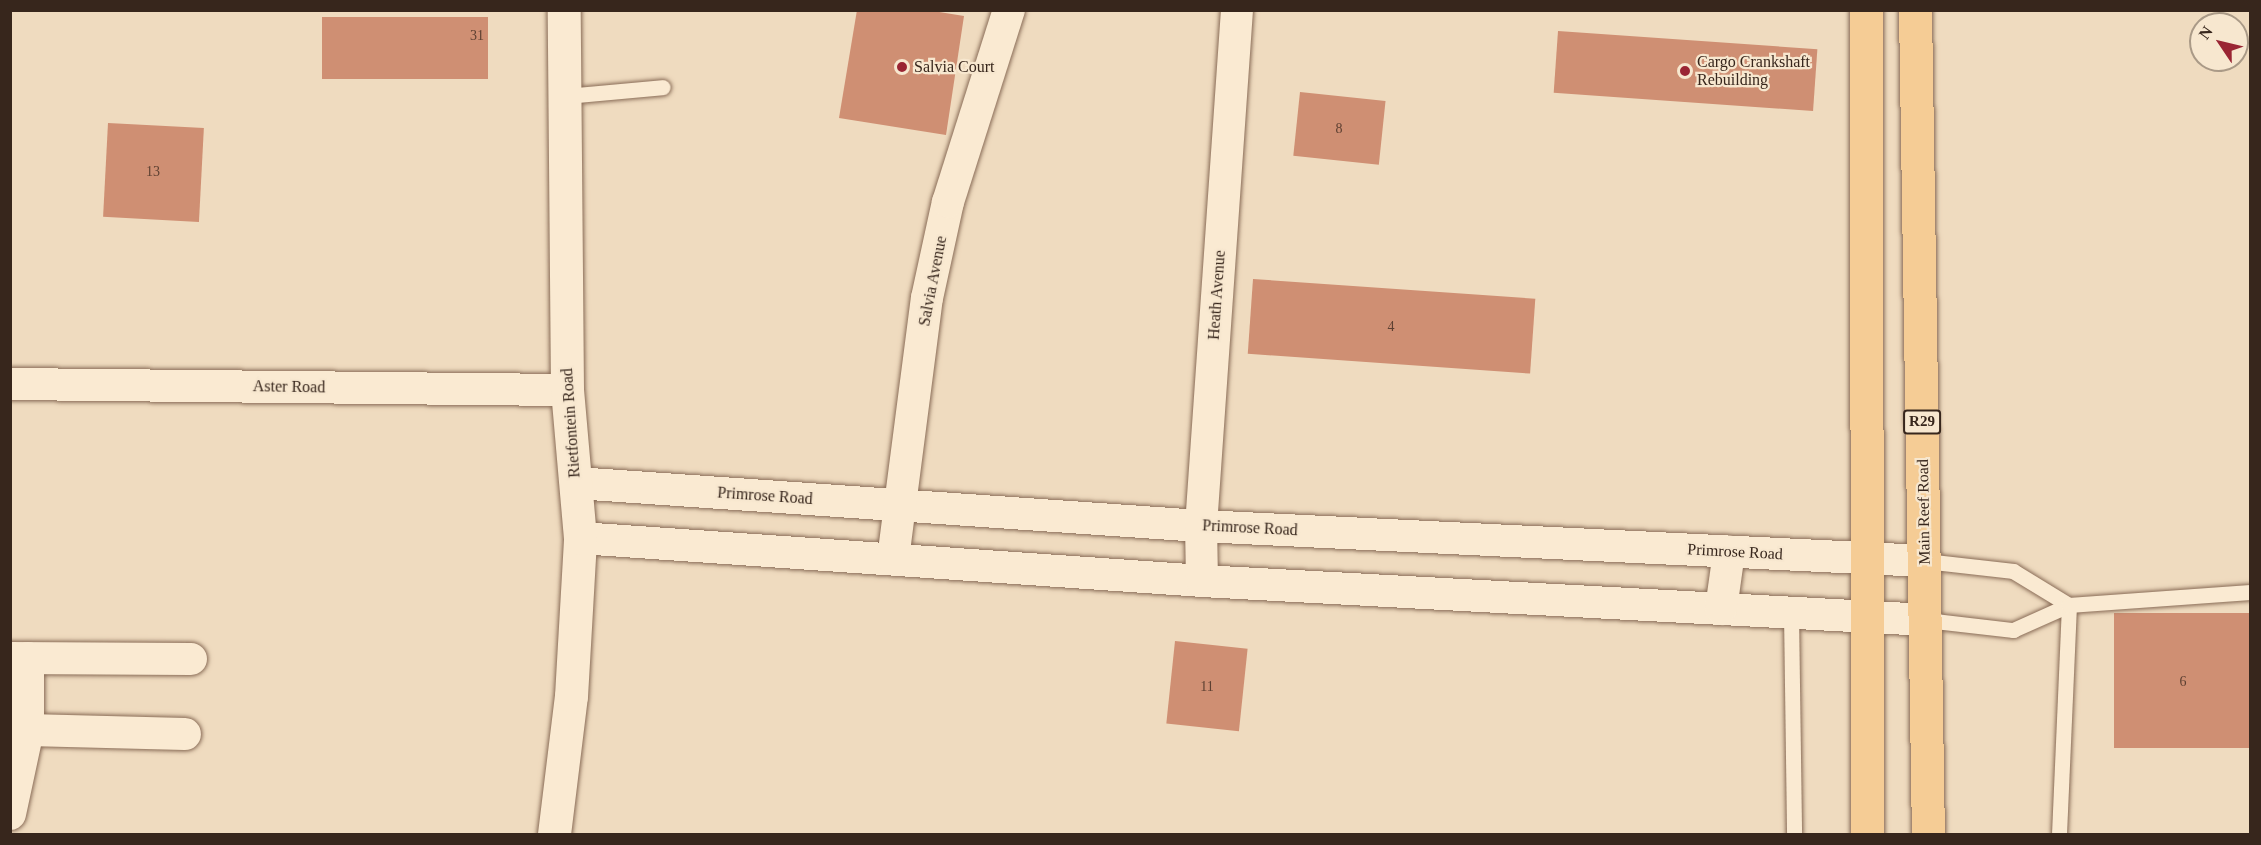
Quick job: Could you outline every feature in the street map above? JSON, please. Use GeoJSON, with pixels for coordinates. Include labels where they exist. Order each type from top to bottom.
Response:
{"type":"FeatureCollection","features":[{"type":"Feature","properties":{"kind":"main road"},"geometry":{"type":"LineString","coordinates":[[1866,10],[1870,559],[1867,834]]}},
{"type":"Feature","properties":{"kind":"main road","name":"Main Reef Road"},"geometry":{"type":"LineString","coordinates":[[1915,10],[1928,834]]}},
{"type":"Feature","properties":{"kind":"street","name":"Rietfontein Road"},"geometry":{"type":"LineString","coordinates":[[554,834],[571,696],[580,538],[567,390],[564,10]]}},
{"type":"Feature","properties":{"kind":"street","name":"Salvia Avenue"},"geometry":{"type":"LineString","coordinates":[[893,559],[927,298],[948,202],[1009,10]]}},
{"type":"Feature","properties":{"kind":"street","name":"Heath Avenue"},"geometry":{"type":"LineString","coordinates":[[1202,580],[1202,526],[1237,10]]}},
{"type":"Feature","properties":{"kind":"street","name":"Aster Road"},"geometry":{"type":"LineString","coordinates":[[10,384],[567,390]]}},
{"type":"Feature","properties":{"kind":"street","name":"Primrose Road"},"geometry":{"type":"LineString","coordinates":[[576,483],[1202,526],[1925,561]]}},
{"type":"Feature","properties":{"kind":"street"},"geometry":{"type":"LineString","coordinates":[[580,538],[1202,580],[1926,620]]}},
{"type":"Feature","properties":{"kind":"street"},"geometry":{"type":"LineString","coordinates":[[1721,609],[1729,552]]}},
{"type":"Feature","properties":{"kind":"street"},"geometry":{"type":"LineString","coordinates":[[10,814],[28,729],[19,658],[191,659]]}},
{"type":"Feature","properties":{"kind":"street"},"geometry":{"type":"LineString","coordinates":[[28,729],[185,734]]}},
{"type":"Feature","properties":{"kind":"lane"},"geometry":{"type":"LineString","coordinates":[[565,96],[663,87]]}},
{"type":"Feature","properties":{"kind":"lane"},"geometry":{"type":"LineString","coordinates":[[1925,561],[2013,571],[2069,605]]}},
{"type":"Feature","properties":{"kind":"lane"},"geometry":{"type":"LineString","coordinates":[[1926,620],[2013,630],[2069,605],[2250,592]]}},
{"type":"Feature","properties":{"kind":"lane"},"geometry":{"type":"LineString","coordinates":[[2059,834],[2069,605]]}},
{"type":"Feature","properties":{"kind":"lane"},"geometry":{"type":"LineString","coordinates":[[1791,613],[1794,834]]}},
{"type":"Feature","properties":{"kind":"building","name":"Salvia Court"},"geometry":{"type":"Polygon","coordinates":[[[857,10],[927,10],[964,16],[946,135],[839,118],[857,10]]]}},
{"type":"Feature","properties":{"kind":"building"},"geometry":{"type":"Polygon","coordinates":[[[322,17],[488,17],[488,79],[322,79],[322,17]]]}},
{"type":"Feature","properties":{"kind":"building","name":"Cargo Crankshaft Rebuilding"},"geometry":{"type":"Polygon","coordinates":[[[1558,31],[1817,49],[1813,111],[1554,93],[1558,31]]]}},
{"type":"Feature","properties":{"kind":"building"},"geometry":{"type":"Polygon","coordinates":[[[1300,92],[1386,101],[1379,165],[1293,156],[1300,92]]]}},
{"type":"Feature","properties":{"kind":"building"},"geometry":{"type":"Polygon","coordinates":[[[108,123],[204,128],[199,222],[103,217],[108,123]]]}},
{"type":"Feature","properties":{"kind":"building"},"geometry":{"type":"Polygon","coordinates":[[[1253,279],[1535,299],[1530,374],[1248,354],[1253,279]]]}},
{"type":"Feature","properties":{"kind":"building"},"geometry":{"type":"Polygon","coordinates":[[[2114,613],[2250,613],[2250,748],[2114,748],[2114,613]]]}},
{"type":"Feature","properties":{"kind":"building"},"geometry":{"type":"Polygon","coordinates":[[[1175,641],[1248,649],[1239,731],[1166,724],[1175,641]]]}},
{"type":"Feature","properties":{"kind":"place","name":"Salvia Court"},"geometry":{"type":"Point","coordinates":[902,67]}},
{"type":"Feature","properties":{"kind":"place","name":"Cargo Crankshaft Rebuilding"},"geometry":{"type":"Point","coordinates":[1685,71]}}]}
